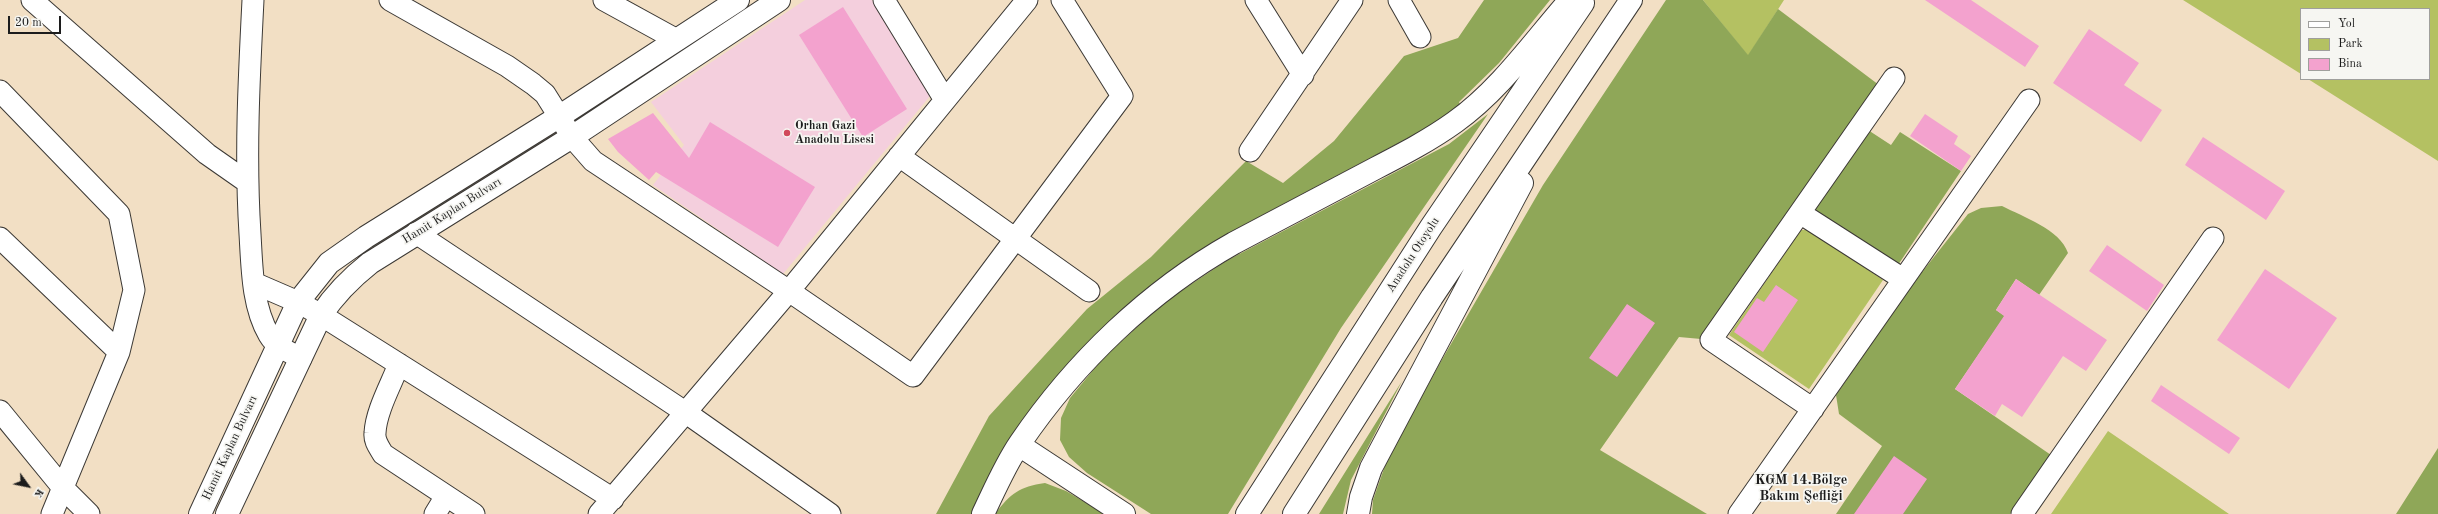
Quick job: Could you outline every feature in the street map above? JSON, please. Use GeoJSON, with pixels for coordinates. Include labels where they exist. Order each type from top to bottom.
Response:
{"type":"FeatureCollection","features":[{"type":"Feature","properties":{"kind":"main road","name":"Hamit Kaplan Bulvarı"},"geometry":{"type":"LineString","coordinates":[[200,514],[298,302],[316,277],[329,263],[346,250],[560,116],[738,0]]}},
{"type":"Feature","properties":{"kind":"main road","name":"Hamit Kaplan Bulvarı"},"geometry":{"type":"LineString","coordinates":[[227,514],[322,315],[338,292],[353,276],[416,233],[572,137],[779,0]]}},
{"type":"Feature","properties":{"kind":"main road"},"geometry":{"type":"LineString","coordinates":[[983,514],[1019,444],[1052,401],[1083,365],[1121,326],[1157,294],[1190,270],[1233,244],[1424,142],[1455,122],[1483,98],[1570,0]]}},
{"type":"Feature","properties":{"kind":"main road","name":"Anadolu Otoyolu"},"geometry":{"type":"LineString","coordinates":[[1247,514],[1431,227],[1585,0]]}},
{"type":"Feature","properties":{"kind":"main road"},"geometry":{"type":"LineString","coordinates":[[1294,514],[1432,297],[1587,62],[1631,0]]}},
{"type":"Feature","properties":{"kind":"main road"},"geometry":{"type":"LineString","coordinates":[[1358,514],[1360,497],[1371,468],[1386,437],[1587,62]]}},
{"type":"Feature","properties":{"kind":"main road"},"geometry":{"type":"LineString","coordinates":[[1019,444],[1124,514]]}},
{"type":"Feature","properties":{"kind":"street"},"geometry":{"type":"LineString","coordinates":[[32,0],[207,154],[247,182]]}},
{"type":"Feature","properties":{"kind":"street"},"geometry":{"type":"LineString","coordinates":[[252,0],[247,126],[247,182],[254,283],[262,319],[269,336],[278,346],[301,358]]}},
{"type":"Feature","properties":{"kind":"street"},"geometry":{"type":"LineString","coordinates":[[390,0],[522,76],[545,94],[572,137],[593,161],[789,291],[913,376],[1122,96],[1062,0]]}},
{"type":"Feature","properties":{"kind":"street"},"geometry":{"type":"LineString","coordinates":[[604,0],[678,40]]}},
{"type":"Feature","properties":{"kind":"street"},"geometry":{"type":"LineString","coordinates":[[884,0],[945,100]]}},
{"type":"Feature","properties":{"kind":"street"},"geometry":{"type":"LineString","coordinates":[[254,283],[298,302],[322,315],[399,364],[606,507],[789,291],[1027,0]]}},
{"type":"Feature","properties":{"kind":"street"},"geometry":{"type":"LineString","coordinates":[[1256,0],[1303,75]]}},
{"type":"Feature","properties":{"kind":"street"},"geometry":{"type":"LineString","coordinates":[[1250,152],[1352,0]]}},
{"type":"Feature","properties":{"kind":"street"},"geometry":{"type":"LineString","coordinates":[[1399,0],[1420,37]]}},
{"type":"Feature","properties":{"kind":"street"},"geometry":{"type":"LineString","coordinates":[[1812,409],[1711,340],[1894,78]]}},
{"type":"Feature","properties":{"kind":"street"},"geometry":{"type":"LineString","coordinates":[[0,91],[119,214],[134,290],[119,352],[52,514]]}},
{"type":"Feature","properties":{"kind":"street"},"geometry":{"type":"LineString","coordinates":[[1739,514],[2029,100]]}},
{"type":"Feature","properties":{"kind":"street"},"geometry":{"type":"LineString","coordinates":[[899,156],[1089,291]]}},
{"type":"Feature","properties":{"kind":"street"},"geometry":{"type":"LineString","coordinates":[[1800,213],[1903,279]]}},
{"type":"Feature","properties":{"kind":"street"},"geometry":{"type":"LineString","coordinates":[[416,233],[685,412],[830,514]]}},
{"type":"Feature","properties":{"kind":"street"},"geometry":{"type":"LineString","coordinates":[[0,238],[119,352]]}},
{"type":"Feature","properties":{"kind":"street"},"geometry":{"type":"LineString","coordinates":[[2022,514],[2214,238]]}},
{"type":"Feature","properties":{"kind":"street"},"geometry":{"type":"LineString","coordinates":[[399,364],[378,420],[375,434],[376,444],[383,454],[474,514]]}},
{"type":"Feature","properties":{"kind":"street"},"geometry":{"type":"LineString","coordinates":[[0,411],[63,488],[89,514]]}},
{"type":"Feature","properties":{"kind":"street"},"geometry":{"type":"LineString","coordinates":[[435,514],[446,496]]}},
{"type":"Feature","properties":{"kind":"shaded area","name":"Orhan Gazi Anadolu Lisesi"},"geometry":{"type":"Polygon","coordinates":[[[805,0],[872,0],[930,96],[783,274],[653,185],[684,145],[651,102],[805,0]]]}},
{"type":"Feature","properties":{"kind":"green space"},"geometry":{"type":"Polygon","coordinates":[[[1484,0],[1550,0],[1499,63],[1459,102],[1461,107],[1427,128],[1238,228],[1146,291],[973,514],[936,514],[989,416],[1087,309],[1151,257],[1246,161],[1283,183],[1334,141],[1404,56],[1458,38],[1484,0]]]}},
{"type":"Feature","properties":{"kind":"green space"},"geometry":{"type":"Polygon","coordinates":[[[1666,0],[1703,0],[1748,55],[1778,9],[1879,85],[1701,339],[1679,337],[1600,450],[1707,514],[1372,514],[1373,500],[1387,460],[1440,363],[1543,185],[1666,0]]]}},
{"type":"Feature","properties":{"kind":"green space"},"geometry":{"type":"Polygon","coordinates":[[[1703,0],[1784,0],[1748,56],[1703,0]]]}},
{"type":"Feature","properties":{"kind":"green space"},"geometry":{"type":"Polygon","coordinates":[[[2183,0],[2438,0],[2438,161],[2310,80],[2430,80],[2430,8],[2300,8],[2300,73],[2183,0]]]}},
{"type":"Feature","properties":{"kind":"green space"},"geometry":{"type":"Polygon","coordinates":[[[1488,114],[1341,328],[1228,514],[1151,514],[1087,473],[1069,457],[1060,440],[1061,418],[1070,398],[1104,357],[1166,301],[1226,261],[1449,144],[1488,114]]]}},
{"type":"Feature","properties":{"kind":"green space"},"geometry":{"type":"Polygon","coordinates":[[[1868,130],[1891,145],[1900,132],[1961,171],[1898,265],[1812,211],[1868,130]]]}},
{"type":"Feature","properties":{"kind":"green space"},"geometry":{"type":"Polygon","coordinates":[[[2002,206],[2049,230],[2064,245],[2068,253],[2039,295],[2016,279],[1996,310],[2005,316],[1955,389],[2051,455],[2010,514],[1836,514],[1882,446],[1839,414],[1836,395],[1911,286],[1968,214],[1981,208],[2002,206]]]}},
{"type":"Feature","properties":{"kind":"green space"},"geometry":{"type":"Polygon","coordinates":[[[1801,230],[1809,230],[1883,280],[1809,389],[1729,335],[1801,230]]]}},
{"type":"Feature","properties":{"kind":"green space"},"geometry":{"type":"Polygon","coordinates":[[[1402,381],[1351,480],[1343,514],[1319,514],[1402,381]]]}},
{"type":"Feature","properties":{"kind":"green space"},"geometry":{"type":"Polygon","coordinates":[[[2108,431],[2229,514],[2051,514],[2108,431]]]}},
{"type":"Feature","properties":{"kind":"green space"},"geometry":{"type":"Polygon","coordinates":[[[2438,448],[2438,514],[2396,514],[2438,448]]]}},
{"type":"Feature","properties":{"kind":"green space"},"geometry":{"type":"Polygon","coordinates":[[[1045,483],[1066,491],[1105,514],[995,514],[1016,492],[1028,487],[1045,483]]]}},
{"type":"Feature","properties":{"kind":"building"},"geometry":{"type":"Polygon","coordinates":[[[1925,0],[1971,0],[2039,46],[2025,67],[1925,0]]]}},
{"type":"Feature","properties":{"kind":"building"},"geometry":{"type":"Polygon","coordinates":[[[843,7],[907,109],[863,137],[799,35],[843,7]]]}},
{"type":"Feature","properties":{"kind":"building"},"geometry":{"type":"Polygon","coordinates":[[[2089,29],[2139,63],[2124,85],[2162,110],[2141,142],[2053,83],[2089,29]]]}},
{"type":"Feature","properties":{"kind":"building"},"geometry":{"type":"Polygon","coordinates":[[[653,113],[689,158],[710,122],[815,187],[778,247],[656,172],[649,180],[618,152],[608,139],[653,113]]]}},
{"type":"Feature","properties":{"kind":"building"},"geometry":{"type":"Polygon","coordinates":[[[1925,114],[1958,136],[1954,144],[1971,156],[1961,171],[1910,136],[1925,114]]]}},
{"type":"Feature","properties":{"kind":"building"},"geometry":{"type":"Polygon","coordinates":[[[2203,137],[2285,191],[2266,220],[2185,165],[2203,137]]]}},
{"type":"Feature","properties":{"kind":"building"},"geometry":{"type":"Polygon","coordinates":[[[2107,245],[2164,285],[2147,311],[2089,271],[2107,245]]]}},
{"type":"Feature","properties":{"kind":"building"},"geometry":{"type":"Polygon","coordinates":[[[2265,269],[2337,318],[2289,389],[2217,340],[2265,269]]]}},
{"type":"Feature","properties":{"kind":"building"},"geometry":{"type":"Polygon","coordinates":[[[2016,279],[2107,340],[2086,371],[2063,356],[2022,417],[2002,404],[1995,416],[1955,389],[2004,316],[1996,310],[2016,279]]]}},
{"type":"Feature","properties":{"kind":"building"},"geometry":{"type":"Polygon","coordinates":[[[1776,285],[1798,300],[1763,352],[1734,332],[1757,298],[1764,302],[1776,285]]]}},
{"type":"Feature","properties":{"kind":"building"},"geometry":{"type":"Polygon","coordinates":[[[1627,304],[1655,323],[1617,377],[1589,358],[1627,304]]]}},
{"type":"Feature","properties":{"kind":"building"},"geometry":{"type":"Polygon","coordinates":[[[2161,385],[2240,438],[2229,454],[2151,401],[2161,385]]]}},
{"type":"Feature","properties":{"kind":"building"},"geometry":{"type":"Polygon","coordinates":[[[1894,456],[1927,479],[1903,514],[1854,514],[1894,456]]]}},
{"type":"Feature","properties":{"kind":"place","name":"Orhan Gazi Anadolu Lisesi"},"geometry":{"type":"Point","coordinates":[787,133]}},
{"type":"Feature","properties":{"kind":"district","name":"KGM 14.Bölge Bakım Şefliği"},"geometry":{"type":"Point","coordinates":[1801,488]}}]}
